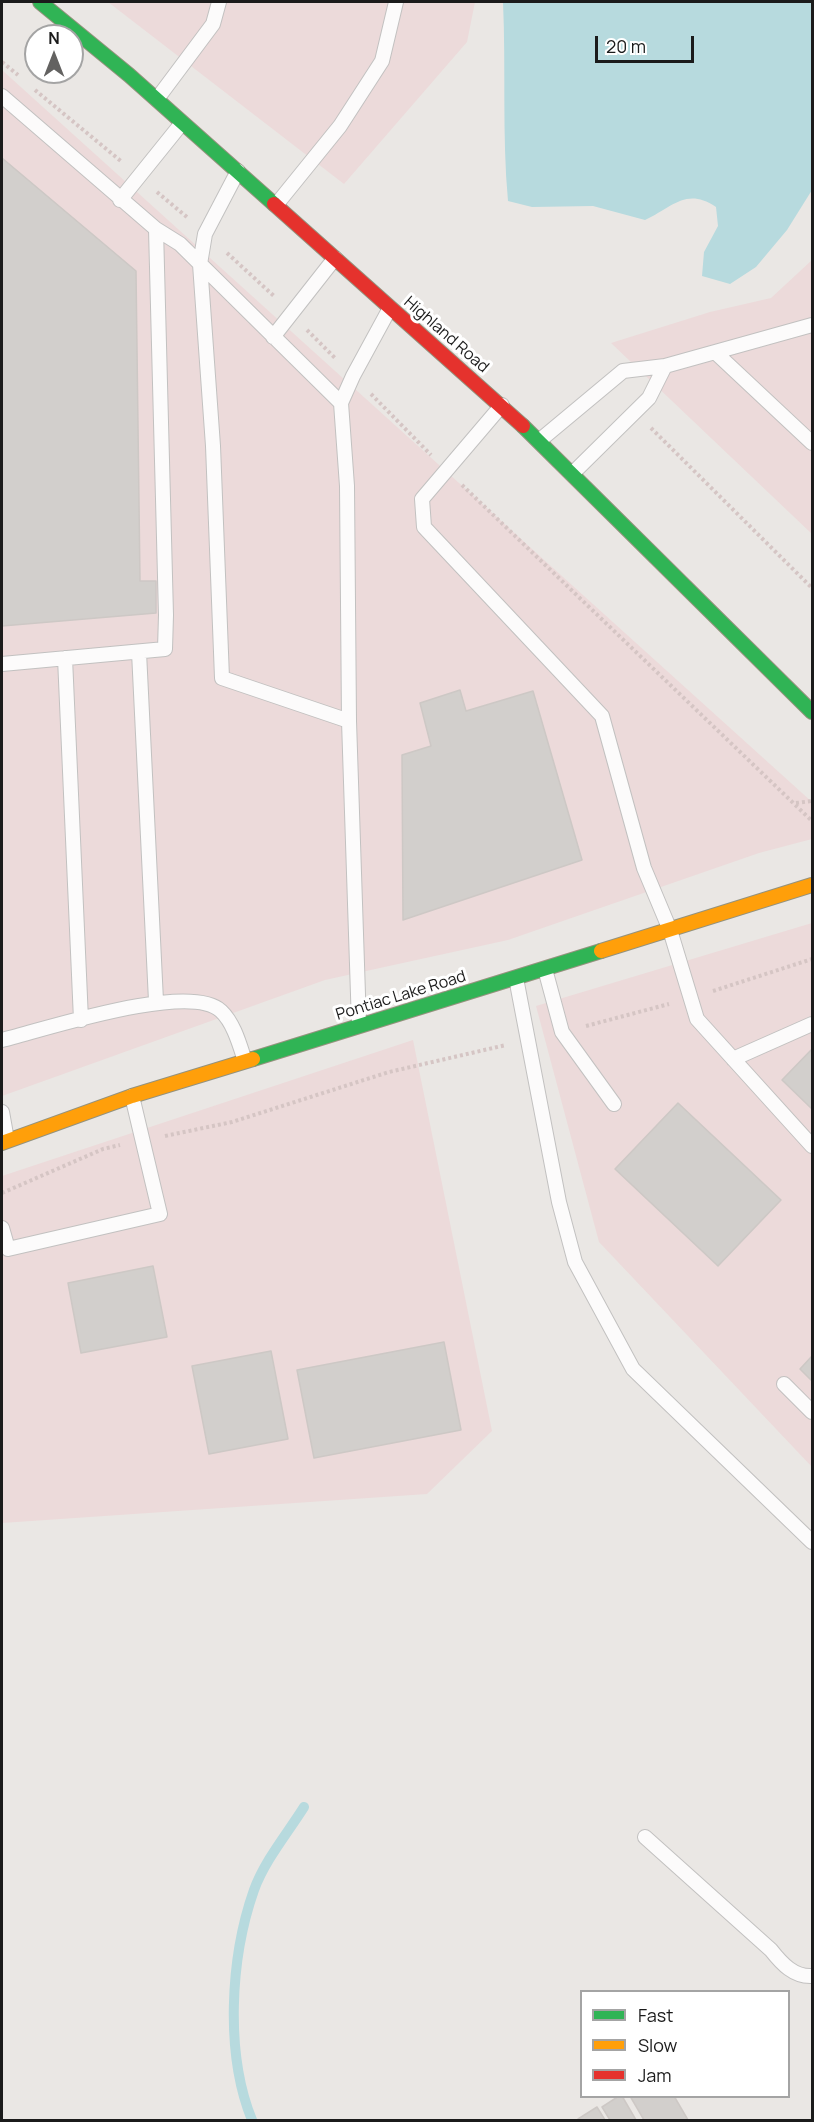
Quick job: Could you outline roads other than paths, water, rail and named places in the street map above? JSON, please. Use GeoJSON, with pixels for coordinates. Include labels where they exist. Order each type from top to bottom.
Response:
{"type":"FeatureCollection","features":[{"type":"Feature","properties":{"kind":"main road","name":"Highland Road"},"geometry":{"type":"LineString","coordinates":[[40,2],[157,99],[390,309],[502,405],[813,712]]}},
{"type":"Feature","properties":{"kind":"main road","name":"Pontiac Lake Road"},"geometry":{"type":"LineString","coordinates":[[4,1142],[132,1096],[813,885]]}},
{"type":"Feature","properties":{"kind":"lane"},"geometry":{"type":"LineString","coordinates":[[157,99],[213,24],[219,2]]}},
{"type":"Feature","properties":{"kind":"lane"},"geometry":{"type":"LineString","coordinates":[[276,205],[340,126],[382,61],[396,2]]}},
{"type":"Feature","properties":{"kind":"lane"},"geometry":{"type":"LineString","coordinates":[[2,96],[120,200],[156,229],[180,244],[341,403]]}},
{"type":"Feature","properties":{"kind":"lane"},"geometry":{"type":"LineString","coordinates":[[120,200],[182,123]]}},
{"type":"Feature","properties":{"kind":"lane"},"geometry":{"type":"LineString","coordinates":[[238,171],[205,234],[200,264],[213,446],[222,678],[349,721]]}},
{"type":"Feature","properties":{"kind":"lane"},"geometry":{"type":"LineString","coordinates":[[2,664],[165,649],[156,229]]}},
{"type":"Feature","properties":{"kind":"lane"},"geometry":{"type":"LineString","coordinates":[[273,337],[336,258]]}},
{"type":"Feature","properties":{"kind":"lane"},"geometry":{"type":"LineString","coordinates":[[359,1026],[349,721],[347,498],[341,403],[353,376],[390,309]]}},
{"type":"Feature","properties":{"kind":"lane"},"geometry":{"type":"LineString","coordinates":[[539,442],[623,371],[665,366],[813,325]]}},
{"type":"Feature","properties":{"kind":"lane"},"geometry":{"type":"LineString","coordinates":[[716,352],[813,443]]}},
{"type":"Feature","properties":{"kind":"lane"},"geometry":{"type":"LineString","coordinates":[[572,474],[649,398],[665,366]]}},
{"type":"Feature","properties":{"kind":"lane"},"geometry":{"type":"LineString","coordinates":[[502,405],[422,499],[424,528],[602,716],[644,868],[670,930],[697,1019],[813,1146]]}},
{"type":"Feature","properties":{"kind":"lane"},"geometry":{"type":"LineString","coordinates":[[139,652],[156,1001]]}},
{"type":"Feature","properties":{"kind":"lane"},"geometry":{"type":"LineString","coordinates":[[65,658],[81,1020]]}},
{"type":"Feature","properties":{"kind":"lane"},"geometry":{"type":"LineString","coordinates":[[545,969],[562,1032],[614,1104]]}},
{"type":"Feature","properties":{"kind":"lane"},"geometry":{"type":"LineString","coordinates":[[516,978],[559,1202],[575,1262],[633,1369],[813,1542]]}},
{"type":"Feature","properties":{"kind":"lane"},"geometry":{"type":"LineString","coordinates":[[2,1040],[156,1001],[196,1002],[221,1011],[237,1039],[245,1061]]}},
{"type":"Feature","properties":{"kind":"lane"},"geometry":{"type":"LineString","coordinates":[[733,1059],[813,1024]]}},
{"type":"Feature","properties":{"kind":"lane"},"geometry":{"type":"LineString","coordinates":[[2,1228],[8,1249],[160,1214],[132,1096]]}},
{"type":"Feature","properties":{"kind":"lane"},"geometry":{"type":"LineString","coordinates":[[2,1112],[4,1142]]}},
{"type":"Feature","properties":{"kind":"lane"},"geometry":{"type":"LineString","coordinates":[[784,1384],[813,1412]]}},
{"type":"Feature","properties":{"kind":"lane"},"geometry":{"type":"LineString","coordinates":[[645,1837],[771,1950],[784,1966],[804,1976],[813,1976]]}},
{"type":"Feature","properties":{"kind":"water"},"geometry":{"type":"Polygon","coordinates":[[[503,2],[812,2],[812,190],[787,230],[756,267],[730,284],[702,276],[704,252],[718,226],[716,207],[705,201],[688,199],[680,201],[645,220],[593,206],[532,207],[508,201],[503,2]]]}},
{"type":"Feature","properties":{"kind":"waterway"},"geometry":{"type":"LineString","coordinates":[[252,2120],[243,2094],[234,2036],[236,1975],[240,1945],[246,1917],[259,1879],[270,1858],[304,1807]]}}]}
